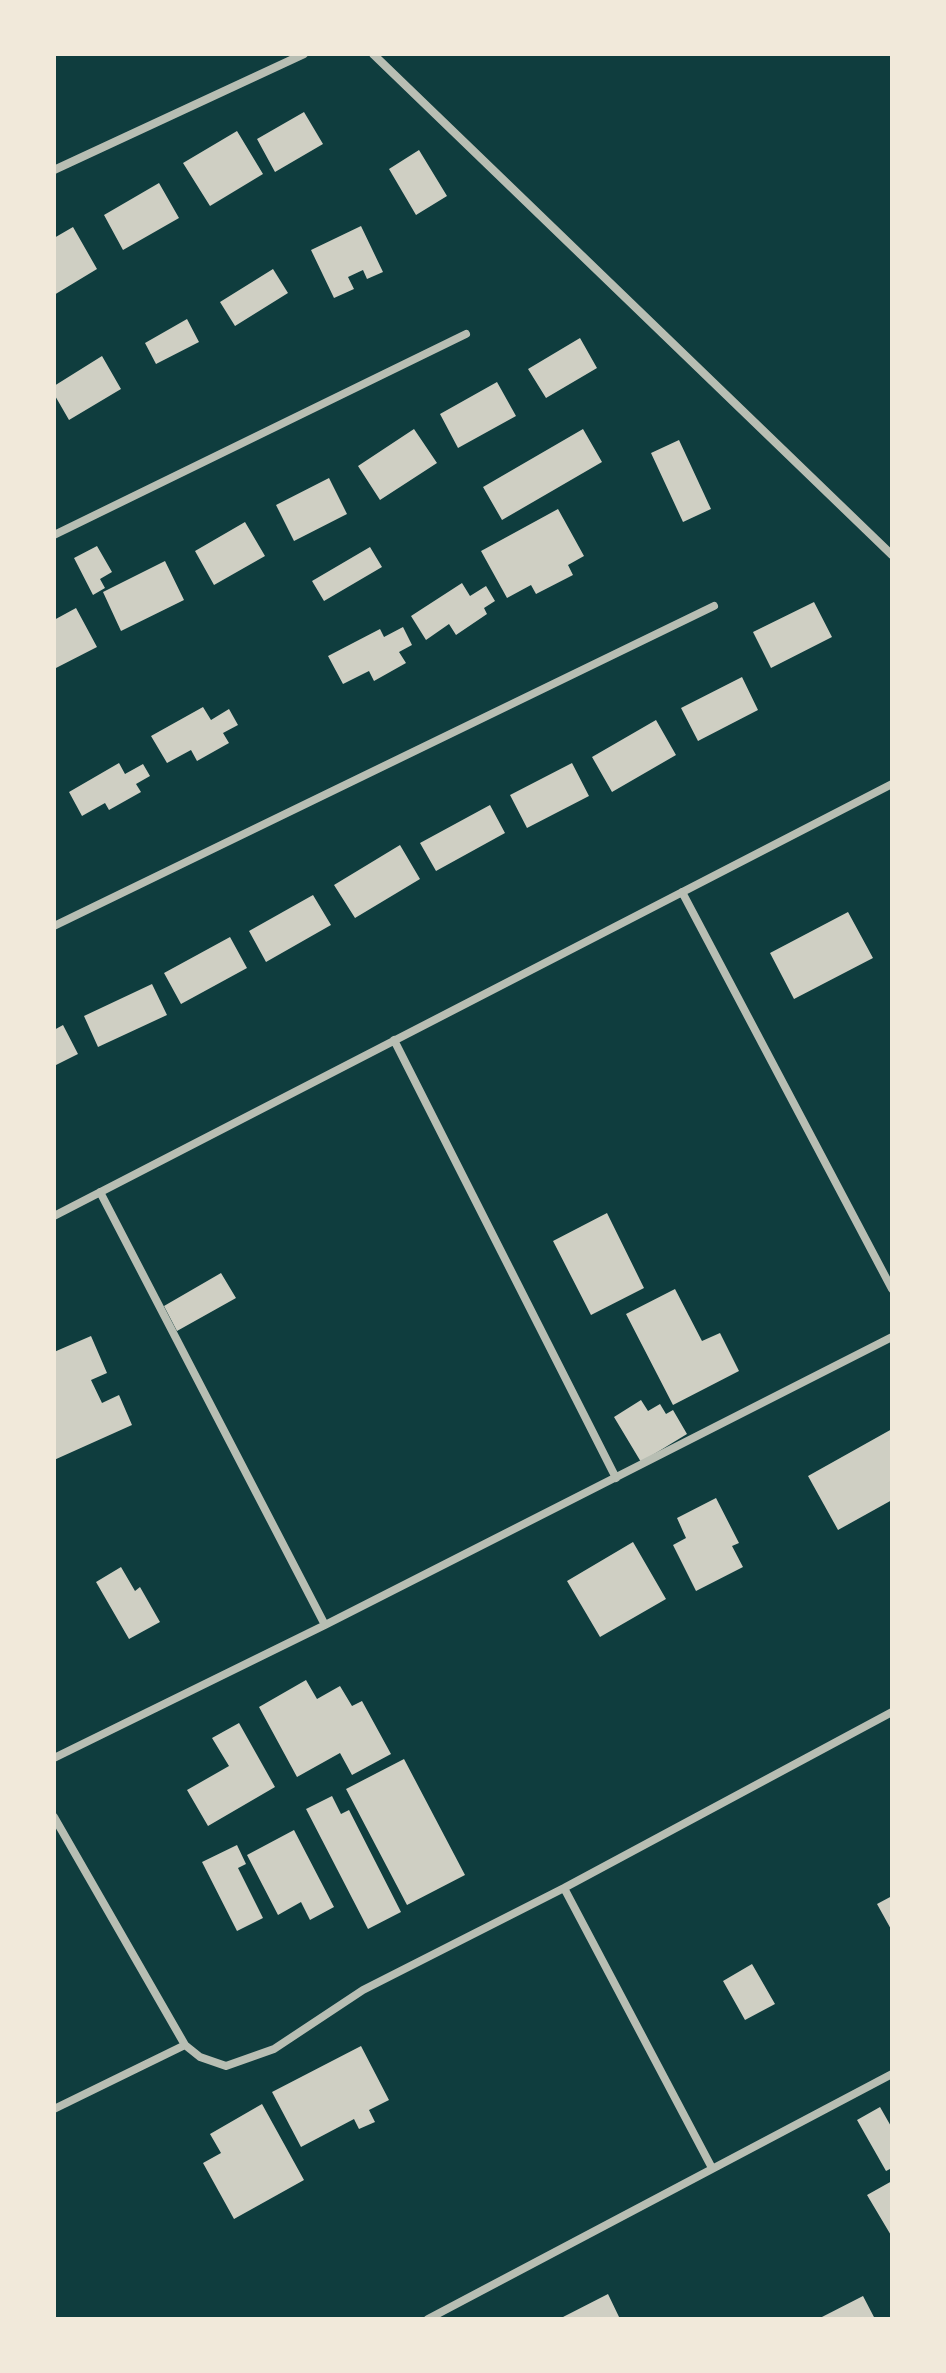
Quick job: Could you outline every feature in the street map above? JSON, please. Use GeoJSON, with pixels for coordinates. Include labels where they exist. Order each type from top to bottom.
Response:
{"type":"FeatureCollection","features":[{"type":"Feature","properties":{"kind":"street"},"geometry":{"type":"LineString","coordinates":[[54,170],[304,54]]}},
{"type":"Feature","properties":{"kind":"street"},"geometry":{"type":"LineString","coordinates":[[373,54],[892,555]]}},
{"type":"Feature","properties":{"kind":"street"},"geometry":{"type":"LineString","coordinates":[[54,535],[466,334]]}},
{"type":"Feature","properties":{"kind":"street"},"geometry":{"type":"LineString","coordinates":[[54,926],[714,606]]}},
{"type":"Feature","properties":{"kind":"street"},"geometry":{"type":"LineString","coordinates":[[54,1216],[892,784]]}},
{"type":"Feature","properties":{"kind":"street"},"geometry":{"type":"LineString","coordinates":[[682,892],[892,1289]]}},
{"type":"Feature","properties":{"kind":"street"},"geometry":{"type":"LineString","coordinates":[[394,1040],[616,1478]]}},
{"type":"Feature","properties":{"kind":"street"},"geometry":{"type":"LineString","coordinates":[[100,1192],[325,1625]]}},
{"type":"Feature","properties":{"kind":"street"},"geometry":{"type":"LineString","coordinates":[[54,1758],[325,1625],[892,1337]]}},
{"type":"Feature","properties":{"kind":"street"},"geometry":{"type":"LineString","coordinates":[[54,1817],[185,2045],[200,2057],[226,2066],[274,2049],[363,1990],[564,1888],[892,1712]]}},
{"type":"Feature","properties":{"kind":"street"},"geometry":{"type":"LineString","coordinates":[[564,1888],[712,2168]]}},
{"type":"Feature","properties":{"kind":"street"},"geometry":{"type":"LineString","coordinates":[[54,2109],[185,2045]]}},
{"type":"Feature","properties":{"kind":"street"},"geometry":{"type":"LineString","coordinates":[[428,2319],[892,2074]]}},
{"type":"Feature","properties":{"kind":"building"},"geometry":{"type":"Polygon","coordinates":[[[304,112],[323,144],[275,172],[257,139],[304,112]]]}},
{"type":"Feature","properties":{"kind":"building"},"geometry":{"type":"Polygon","coordinates":[[[237,131],[263,174],[210,206],[183,163],[237,131]]]}},
{"type":"Feature","properties":{"kind":"building"},"geometry":{"type":"Polygon","coordinates":[[[419,150],[447,196],[416,215],[389,169],[419,150]]]}},
{"type":"Feature","properties":{"kind":"building"},"geometry":{"type":"Polygon","coordinates":[[[159,183],[179,218],[123,250],[104,215],[159,183]]]}},
{"type":"Feature","properties":{"kind":"building"},"geometry":{"type":"Polygon","coordinates":[[[361,226],[383,272],[367,279],[363,270],[348,277],[354,289],[334,298],[311,250],[361,226]]]}},
{"type":"Feature","properties":{"kind":"building"},"geometry":{"type":"Polygon","coordinates":[[[73,227],[97,269],[54,295],[54,238],[73,227]]]}},
{"type":"Feature","properties":{"kind":"building"},"geometry":{"type":"Polygon","coordinates":[[[273,269],[288,293],[235,326],[220,302],[273,269]]]}},
{"type":"Feature","properties":{"kind":"building"},"geometry":{"type":"Polygon","coordinates":[[[187,319],[199,342],[156,364],[145,343],[187,319]]]}},
{"type":"Feature","properties":{"kind":"building"},"geometry":{"type":"Polygon","coordinates":[[[580,338],[597,368],[546,398],[528,369],[580,338]]]}},
{"type":"Feature","properties":{"kind":"building"},"geometry":{"type":"Polygon","coordinates":[[[102,356],[121,389],[69,420],[54,394],[54,386],[102,356]]]}},
{"type":"Feature","properties":{"kind":"building"},"geometry":{"type":"Polygon","coordinates":[[[497,382],[516,416],[458,448],[440,414],[497,382]]]}},
{"type":"Feature","properties":{"kind":"building"},"geometry":{"type":"Polygon","coordinates":[[[414,429],[437,463],[380,500],[358,466],[414,429]]]}},
{"type":"Feature","properties":{"kind":"building"},"geometry":{"type":"Polygon","coordinates":[[[583,429],[602,462],[502,520],[483,487],[583,429]]]}},
{"type":"Feature","properties":{"kind":"building"},"geometry":{"type":"Polygon","coordinates":[[[679,440],[711,509],[683,522],[651,453],[679,440]]]}},
{"type":"Feature","properties":{"kind":"building"},"geometry":{"type":"Polygon","coordinates":[[[329,478],[347,514],[294,541],[276,505],[329,478]]]}},
{"type":"Feature","properties":{"kind":"building"},"geometry":{"type":"Polygon","coordinates":[[[558,509],[584,556],[568,565],[573,575],[536,594],[531,585],[507,598],[481,551],[558,509]]]}},
{"type":"Feature","properties":{"kind":"building"},"geometry":{"type":"Polygon","coordinates":[[[245,522],[265,556],[214,585],[195,551],[245,522]]]}},
{"type":"Feature","properties":{"kind":"building"},"geometry":{"type":"Polygon","coordinates":[[[97,546],[112,572],[100,579],[105,588],[93,595],[74,558],[97,546]]]}},
{"type":"Feature","properties":{"kind":"building"},"geometry":{"type":"Polygon","coordinates":[[[370,547],[382,567],[324,601],[312,581],[370,547]]]}},
{"type":"Feature","properties":{"kind":"building"},"geometry":{"type":"Polygon","coordinates":[[[165,561],[184,600],[121,631],[103,592],[165,561]]]}},
{"type":"Feature","properties":{"kind":"building"},"geometry":{"type":"Polygon","coordinates":[[[462,583],[470,596],[486,586],[495,601],[484,608],[487,614],[456,635],[449,624],[426,640],[411,616],[462,583]]]}},
{"type":"Feature","properties":{"kind":"building"},"geometry":{"type":"Polygon","coordinates":[[[814,602],[832,637],[771,668],[753,632],[814,602]]]}},
{"type":"Feature","properties":{"kind":"building"},"geometry":{"type":"Polygon","coordinates":[[[76,608],[97,647],[54,669],[54,620],[76,608]]]}},
{"type":"Feature","properties":{"kind":"building"},"geometry":{"type":"Polygon","coordinates":[[[403,627],[412,645],[399,652],[406,663],[374,681],[369,671],[343,684],[328,656],[380,629],[384,637],[403,627]]]}},
{"type":"Feature","properties":{"kind":"building"},"geometry":{"type":"Polygon","coordinates":[[[742,677],[758,710],[698,741],[681,708],[742,677]]]}},
{"type":"Feature","properties":{"kind":"building"},"geometry":{"type":"Polygon","coordinates":[[[203,707],[211,720],[229,709],[238,725],[223,733],[229,743],[197,761],[191,750],[167,763],[151,736],[203,707]]]}},
{"type":"Feature","properties":{"kind":"building"},"geometry":{"type":"Polygon","coordinates":[[[656,720],[676,755],[612,792],[592,757],[656,720]]]}},
{"type":"Feature","properties":{"kind":"building"},"geometry":{"type":"Polygon","coordinates":[[[119,763],[125,774],[143,764],[150,776],[136,784],[141,792],[109,810],[105,803],[82,816],[69,792],[119,763]]]}},
{"type":"Feature","properties":{"kind":"building"},"geometry":{"type":"Polygon","coordinates":[[[572,763],[589,796],[527,828],[510,795],[572,763]]]}},
{"type":"Feature","properties":{"kind":"building"},"geometry":{"type":"Polygon","coordinates":[[[490,805],[505,833],[436,871],[420,843],[490,805]]]}},
{"type":"Feature","properties":{"kind":"building"},"geometry":{"type":"Polygon","coordinates":[[[400,845],[420,879],[355,918],[334,885],[400,845]]]}},
{"type":"Feature","properties":{"kind":"building"},"geometry":{"type":"Polygon","coordinates":[[[313,895],[331,925],[266,962],[249,931],[313,895]]]}},
{"type":"Feature","properties":{"kind":"building"},"geometry":{"type":"Polygon","coordinates":[[[848,912],[873,958],[794,999],[770,953],[848,912]]]}},
{"type":"Feature","properties":{"kind":"building"},"geometry":{"type":"Polygon","coordinates":[[[230,937],[247,968],[181,1004],[164,973],[230,937]]]}},
{"type":"Feature","properties":{"kind":"building"},"geometry":{"type":"Polygon","coordinates":[[[152,984],[167,1015],[98,1047],[84,1016],[152,984]]]}},
{"type":"Feature","properties":{"kind":"building"},"geometry":{"type":"Polygon","coordinates":[[[63,1025],[78,1054],[54,1066],[54,1030],[63,1025]]]}},
{"type":"Feature","properties":{"kind":"building"},"geometry":{"type":"Polygon","coordinates":[[[607,1213],[644,1288],[591,1315],[553,1241],[607,1213]]]}},
{"type":"Feature","properties":{"kind":"building"},"geometry":{"type":"Polygon","coordinates":[[[221,1273],[236,1298],[177,1331],[164,1306],[221,1273]]]}},
{"type":"Feature","properties":{"kind":"building"},"geometry":{"type":"Polygon","coordinates":[[[675,1289],[702,1341],[720,1333],[739,1371],[673,1405],[626,1314],[675,1289]]]}},
{"type":"Feature","properties":{"kind":"building"},"geometry":{"type":"Polygon","coordinates":[[[91,1336],[107,1373],[91,1380],[102,1403],[119,1395],[132,1425],[54,1460],[54,1352],[91,1336]]]}},
{"type":"Feature","properties":{"kind":"building"},"geometry":{"type":"Polygon","coordinates":[[[641,1400],[648,1411],[660,1404],[666,1414],[673,1410],[687,1434],[641,1462],[614,1417],[641,1400]]]}},
{"type":"Feature","properties":{"kind":"building"},"geometry":{"type":"Polygon","coordinates":[[[892,1429],[892,1500],[838,1530],[808,1476],[892,1429]]]}},
{"type":"Feature","properties":{"kind":"building"},"geometry":{"type":"Polygon","coordinates":[[[716,1498],[739,1543],[732,1546],[743,1567],[696,1591],[673,1545],[686,1538],[677,1518],[716,1498]]]}},
{"type":"Feature","properties":{"kind":"building"},"geometry":{"type":"Polygon","coordinates":[[[633,1542],[666,1599],[600,1637],[567,1581],[633,1542]]]}},
{"type":"Feature","properties":{"kind":"building"},"geometry":{"type":"Polygon","coordinates":[[[121,1567],[135,1591],[140,1587],[160,1622],[129,1639],[96,1582],[121,1567]]]}},
{"type":"Feature","properties":{"kind":"building"},"geometry":{"type":"Polygon","coordinates":[[[306,1680],[317,1699],[340,1686],[352,1706],[362,1701],[391,1754],[352,1775],[340,1753],[297,1777],[259,1707],[306,1680]]]}},
{"type":"Feature","properties":{"kind":"building"},"geometry":{"type":"Polygon","coordinates":[[[239,1723],[275,1787],[208,1826],[187,1790],[229,1766],[212,1738],[239,1723]]]}},
{"type":"Feature","properties":{"kind":"building"},"geometry":{"type":"Polygon","coordinates":[[[404,1759],[465,1875],[407,1905],[346,1789],[404,1759]]]}},
{"type":"Feature","properties":{"kind":"building"},"geometry":{"type":"Polygon","coordinates":[[[332,1796],[341,1814],[349,1810],[401,1912],[368,1929],[306,1809],[332,1796]]]}},
{"type":"Feature","properties":{"kind":"building"},"geometry":{"type":"Polygon","coordinates":[[[294,1830],[334,1907],[310,1920],[301,1902],[278,1915],[247,1855],[294,1830]]]}},
{"type":"Feature","properties":{"kind":"building"},"geometry":{"type":"Polygon","coordinates":[[[237,1845],[246,1864],[238,1868],[263,1918],[237,1931],[202,1862],[237,1845]]]}},
{"type":"Feature","properties":{"kind":"building"},"geometry":{"type":"Polygon","coordinates":[[[892,1896],[892,1931],[877,1904],[892,1896]]]}},
{"type":"Feature","properties":{"kind":"building"},"geometry":{"type":"Polygon","coordinates":[[[752,1964],[775,2004],[745,2020],[723,1981],[752,1964]]]}},
{"type":"Feature","properties":{"kind":"building"},"geometry":{"type":"Polygon","coordinates":[[[361,2046],[389,2100],[369,2110],[375,2122],[359,2129],[354,2119],[301,2147],[272,2092],[361,2046]]]}},
{"type":"Feature","properties":{"kind":"building"},"geometry":{"type":"Polygon","coordinates":[[[262,2104],[304,2180],[234,2219],[203,2163],[221,2153],[210,2134],[262,2104]]]}},
{"type":"Feature","properties":{"kind":"building"},"geometry":{"type":"Polygon","coordinates":[[[880,2107],[892,2128],[892,2168],[886,2171],[857,2120],[880,2107]]]}},
{"type":"Feature","properties":{"kind":"building"},"geometry":{"type":"Polygon","coordinates":[[[892,2181],[892,2237],[867,2195],[892,2181]]]}},
{"type":"Feature","properties":{"kind":"building"},"geometry":{"type":"Polygon","coordinates":[[[608,2294],[620,2319],[564,2319],[563,2317],[608,2294]]]}},
{"type":"Feature","properties":{"kind":"building"},"geometry":{"type":"Polygon","coordinates":[[[863,2296],[875,2319],[818,2319],[863,2296]]]}}]}
